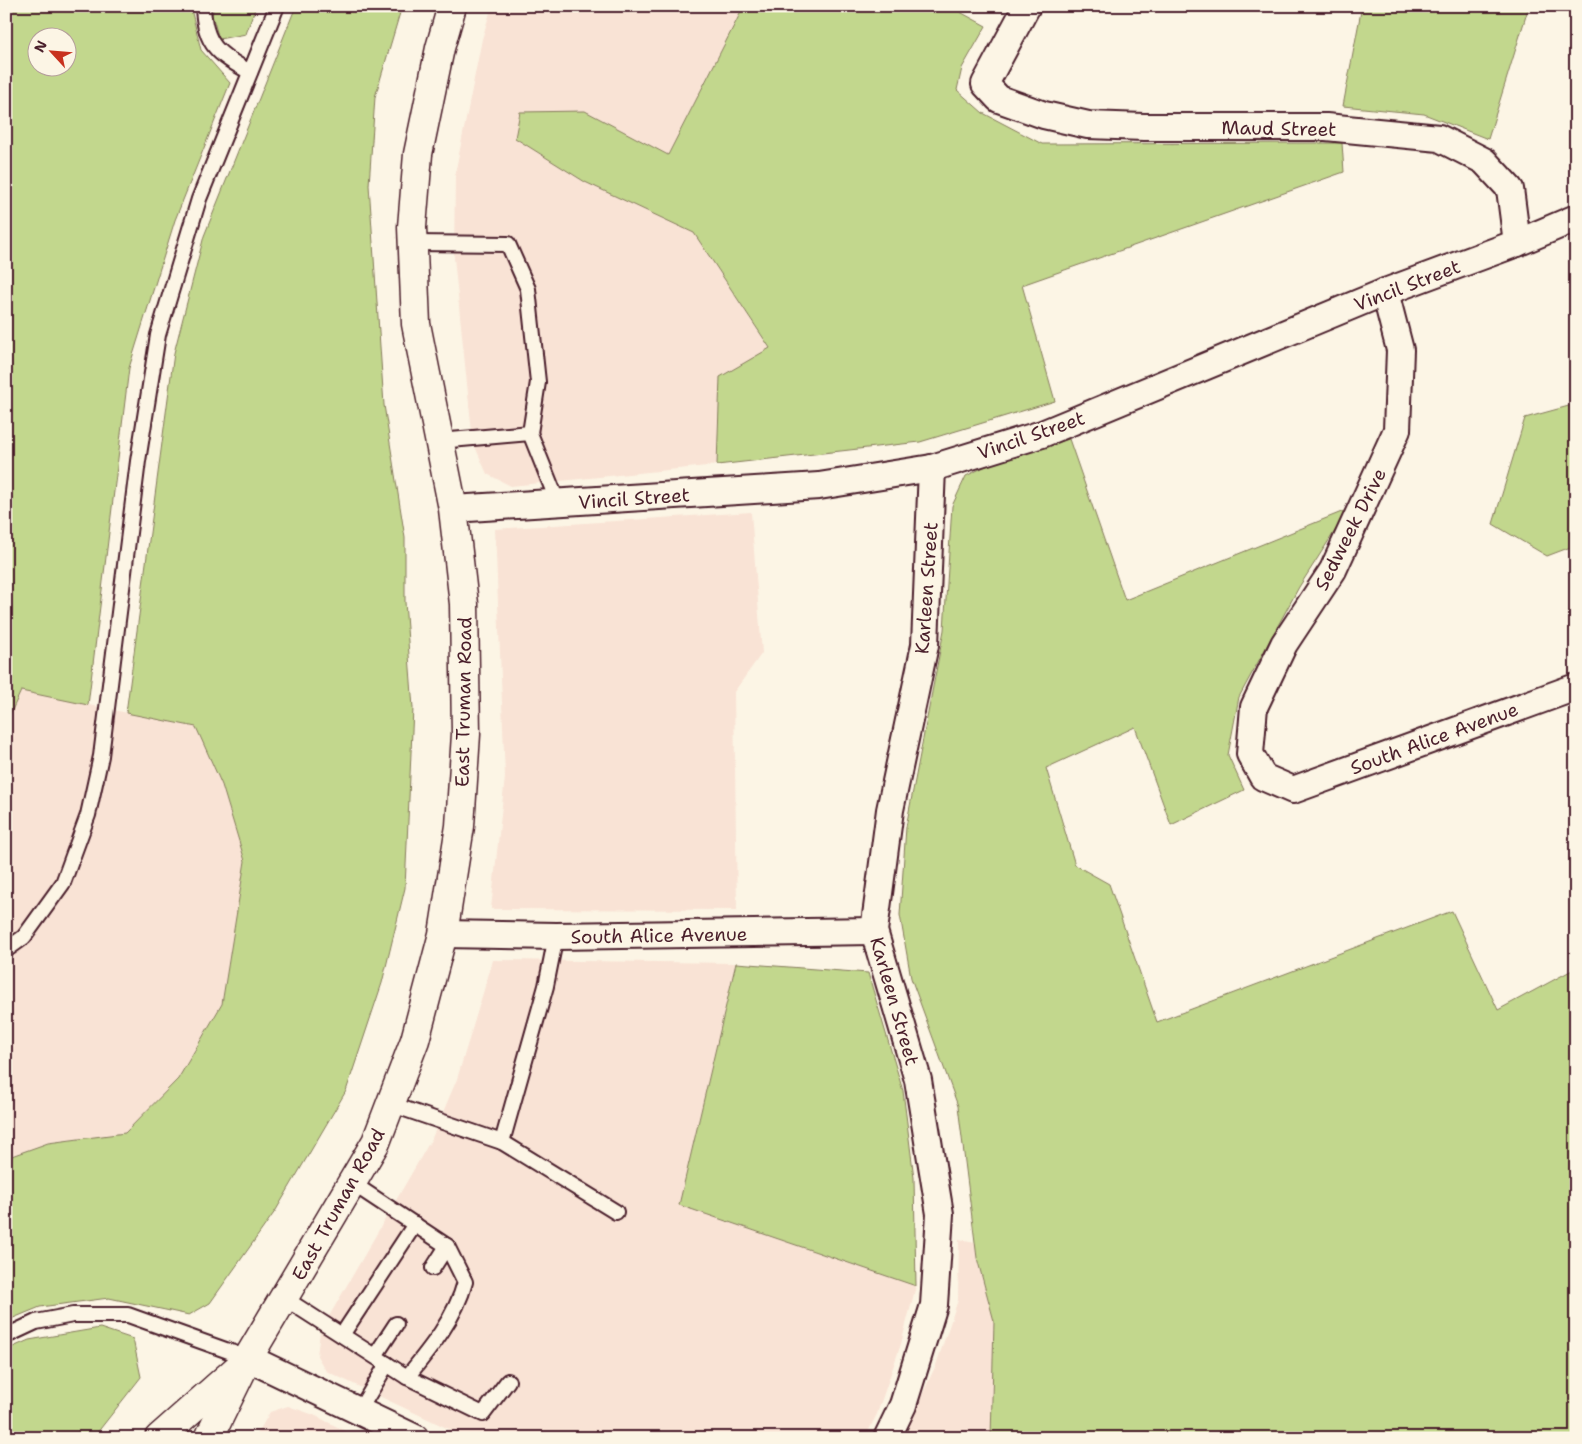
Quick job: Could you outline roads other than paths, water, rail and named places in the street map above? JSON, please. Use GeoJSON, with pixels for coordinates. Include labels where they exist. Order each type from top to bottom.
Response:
{"type":"FeatureCollection","features":[{"type":"Feature","properties":{"kind":"main road","name":"East Truman Road"},"geometry":{"type":"LineString","coordinates":[[209,1438],[248,1358],[376,1142],[415,1040],[443,934],[460,826],[466,734],[464,604],[453,509],[416,324],[413,243],[418,154],[440,48],[452,6]]}},
{"type":"Feature","properties":{"kind":"main road","name":"East Truman Road"},"geometry":{"type":"LineString","coordinates":[[159,1438],[248,1358]]}},
{"type":"Feature","properties":{"kind":"street","name":"Maud Street"},"geometry":{"type":"LineString","coordinates":[[1027,6],[986,84],[999,99],[1044,115],[1088,125],[1144,127],[1326,127],[1439,138],[1484,161],[1510,189],[1517,243]]}},
{"type":"Feature","properties":{"kind":"street","name":"Vincil Street"},"geometry":{"type":"LineString","coordinates":[[453,509],[818,486],[932,468],[1042,434],[1386,292],[1517,243],[1576,218]]}},
{"type":"Feature","properties":{"kind":"street","name":"Sedweek Drive"},"geometry":{"type":"LineString","coordinates":[[1293,790],[1263,777],[1250,754],[1254,707],[1284,644],[1333,570],[1397,430],[1400,350],[1386,292]]}},
{"type":"Feature","properties":{"kind":"street","name":"Karleen Street"},"geometry":{"type":"LineString","coordinates":[[887,1438],[903,1406],[934,1305],[940,1214],[918,1080],[874,931],[890,810],[925,645],[932,468]]}},
{"type":"Feature","properties":{"kind":"street","name":"South Alice Avenue"},"geometry":{"type":"LineString","coordinates":[[1293,790],[1576,687]]}},
{"type":"Feature","properties":{"kind":"street","name":"South Alice Avenue"},"geometry":{"type":"LineString","coordinates":[[443,934],[556,936],[874,931]]}},
{"type":"Feature","properties":{"kind":"street"},"geometry":{"type":"LineString","coordinates":[[248,1358],[415,1438]]}},
{"type":"Feature","properties":{"kind":"lane"},"geometry":{"type":"LineString","coordinates":[[203,6],[206,35],[223,58],[250,72]]}},
{"type":"Feature","properties":{"kind":"lane"},"geometry":{"type":"LineString","coordinates":[[6,950],[24,938],[63,883],[88,815],[102,756],[138,461],[158,335],[199,198],[277,6]]}},
{"type":"Feature","properties":{"kind":"lane"},"geometry":{"type":"LineString","coordinates":[[413,243],[508,244],[528,289],[538,382],[530,433],[558,502]]}},
{"type":"Feature","properties":{"kind":"lane"},"geometry":{"type":"LineString","coordinates":[[439,441],[530,433]]}},
{"type":"Feature","properties":{"kind":"lane"},"geometry":{"type":"LineString","coordinates":[[502,1142],[546,986],[556,936]]}},
{"type":"Feature","properties":{"kind":"lane"},"geometry":{"type":"LineString","coordinates":[[390,1104],[502,1142],[616,1212]]}},
{"type":"Feature","properties":{"kind":"lane"},"geometry":{"type":"LineString","coordinates":[[352,1183],[447,1246],[465,1282],[461,1298],[427,1353],[407,1377]]}},
{"type":"Feature","properties":{"kind":"lane"},"geometry":{"type":"LineString","coordinates":[[342,1336],[415,1224]]}},
{"type":"Feature","properties":{"kind":"lane"},"geometry":{"type":"LineString","coordinates":[[433,1268],[447,1246]]}},
{"type":"Feature","properties":{"kind":"lane"},"geometry":{"type":"LineString","coordinates":[[284,1298],[407,1377],[483,1414],[508,1382]]}},
{"type":"Feature","properties":{"kind":"lane"},"geometry":{"type":"LineString","coordinates":[[6,1336],[36,1322],[73,1315],[128,1315],[248,1358]]}},
{"type":"Feature","properties":{"kind":"lane"},"geometry":{"type":"LineString","coordinates":[[375,1356],[396,1324]]}},
{"type":"Feature","properties":{"kind":"lane"},"geometry":{"type":"LineString","coordinates":[[359,1411],[387,1364]]}}]}
